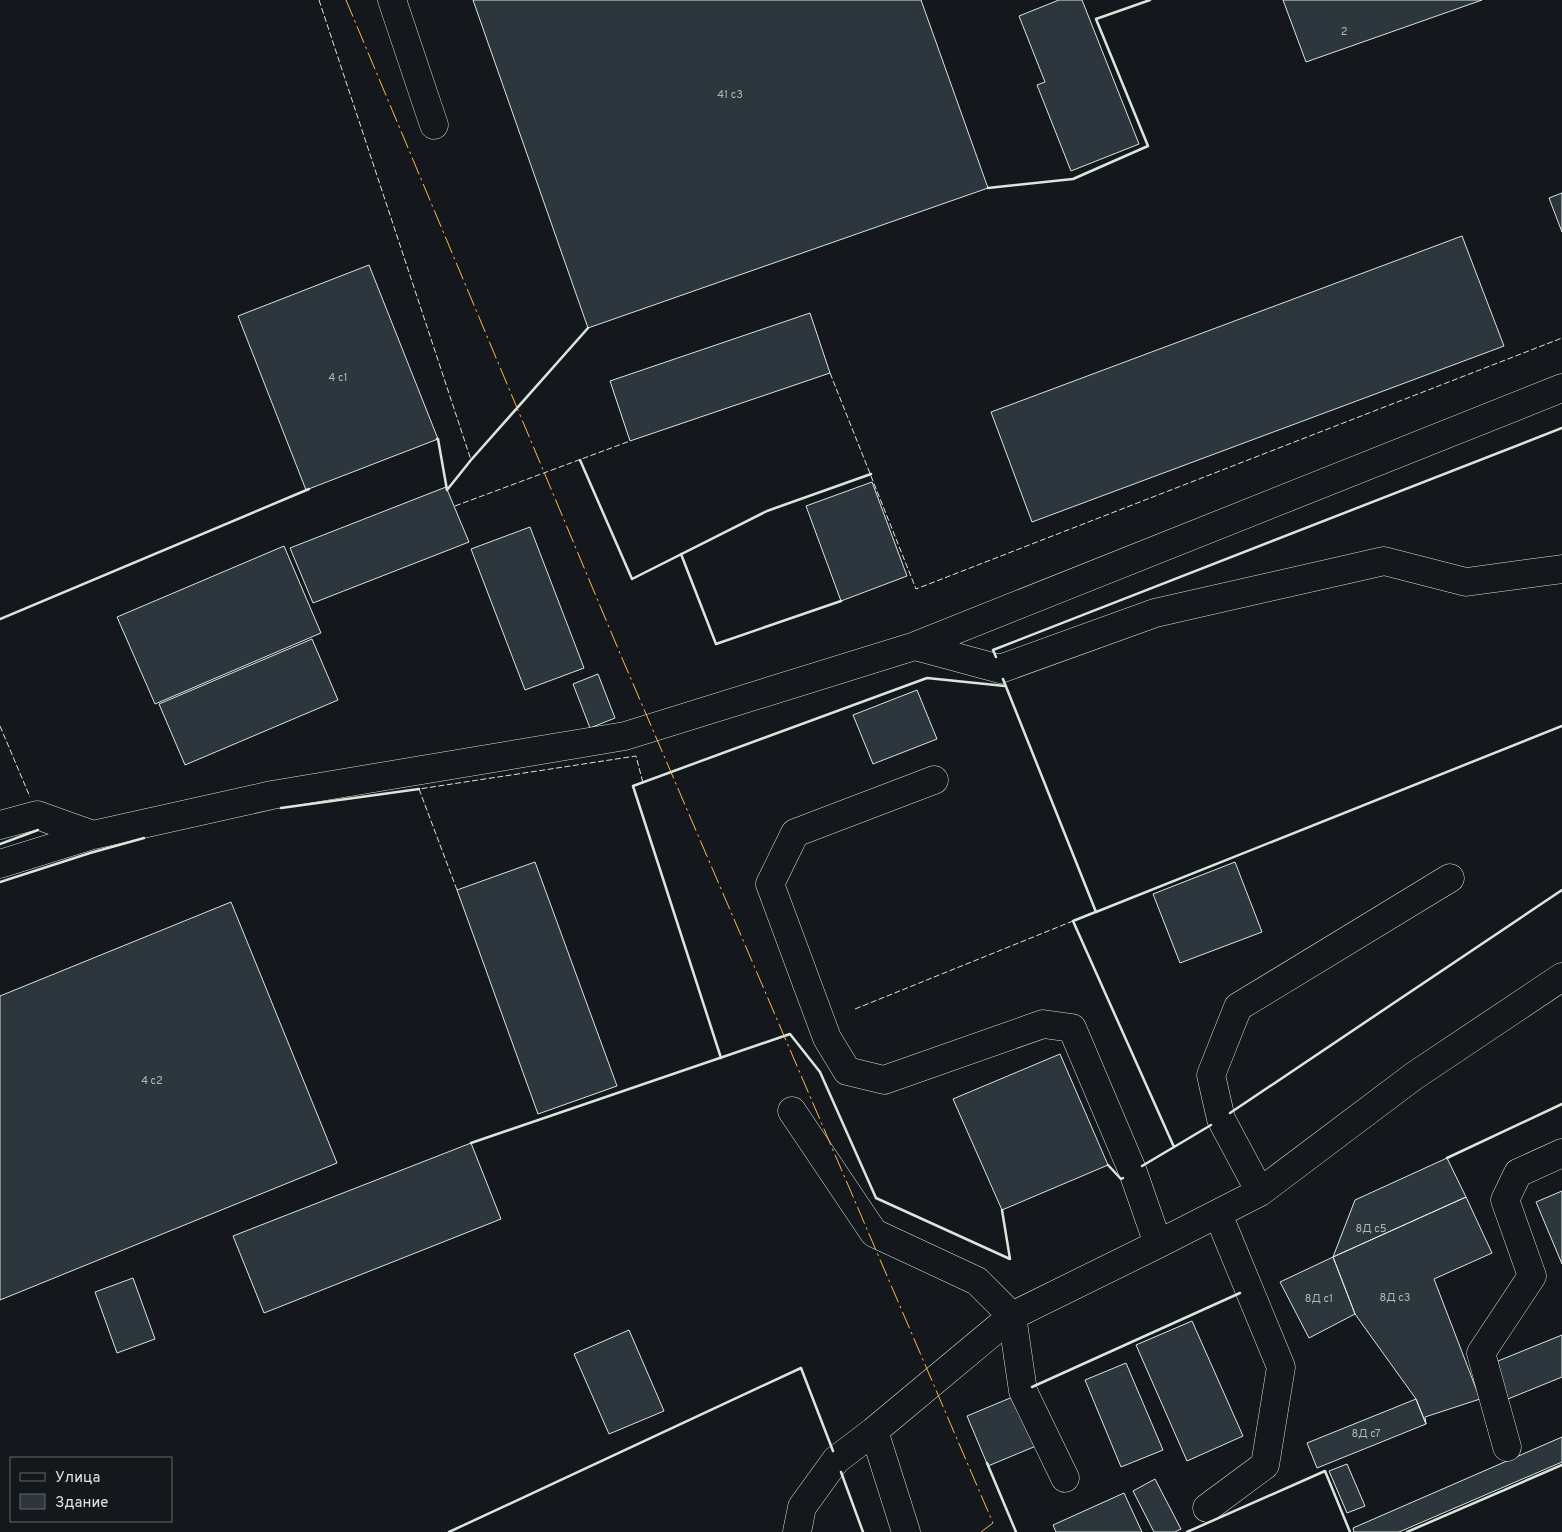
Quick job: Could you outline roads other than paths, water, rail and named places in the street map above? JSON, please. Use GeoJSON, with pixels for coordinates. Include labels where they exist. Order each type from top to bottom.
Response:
{"type":"FeatureCollection","features":[{"type":"Feature","properties":{"kind":"lane"},"geometry":{"type":"LineString","coordinates":[[392,0],[434,125]]}},
{"type":"Feature","properties":{"kind":"lane"},"geometry":{"type":"LineString","coordinates":[[0,864],[93,835],[272,796],[625,736],[915,646],[1562,388]]}},
{"type":"Feature","properties":{"kind":"lane"},"geometry":{"type":"LineString","coordinates":[[915,646],[1000,670],[1155,613],[1384,561],[1466,582],[1562,569]]}},
{"type":"Feature","properties":{"kind":"lane"},"geometry":{"type":"LineString","coordinates":[[934,780],[795,833],[770,884],[827,1038],[848,1071],[884,1080],[1043,1024],[1072,1028],[1133,1172],[1158,1244]]}},
{"type":"Feature","properties":{"kind":"lane"},"geometry":{"type":"LineString","coordinates":[[0,825],[37,815],[93,835]]}},
{"type":"Feature","properties":{"kind":"lane"},"geometry":{"type":"LineString","coordinates":[[1260,1192],[1221,1119],[1211,1075],[1238,1007],[1450,878]]}},
{"type":"Feature","properties":{"kind":"lane"},"geometry":{"type":"LineString","coordinates":[[797,1532],[802,1507],[836,1460],[874,1431],[1012,1316],[1260,1192],[1414,1076],[1562,977]]}},
{"type":"Feature","properties":{"kind":"lane"},"geometry":{"type":"LineString","coordinates":[[792,1111],[874,1233],[976,1281],[1012,1316],[1023,1391],[1065,1478]]}},
{"type":"Feature","properties":{"kind":"lane"},"geometry":{"type":"LineString","coordinates":[[1507,1447],[1481,1353],[1532,1276],[1506,1200],[1518,1174],[1562,1153]]}},
{"type":"Feature","properties":{"kind":"lane"},"geometry":{"type":"LineString","coordinates":[[1206,1508],[1265,1465],[1281,1367],[1218,1214]]}},
{"type":"Feature","properties":{"kind":"lane"},"geometry":{"type":"LineString","coordinates":[[874,1431],[906,1532]]}}]}
